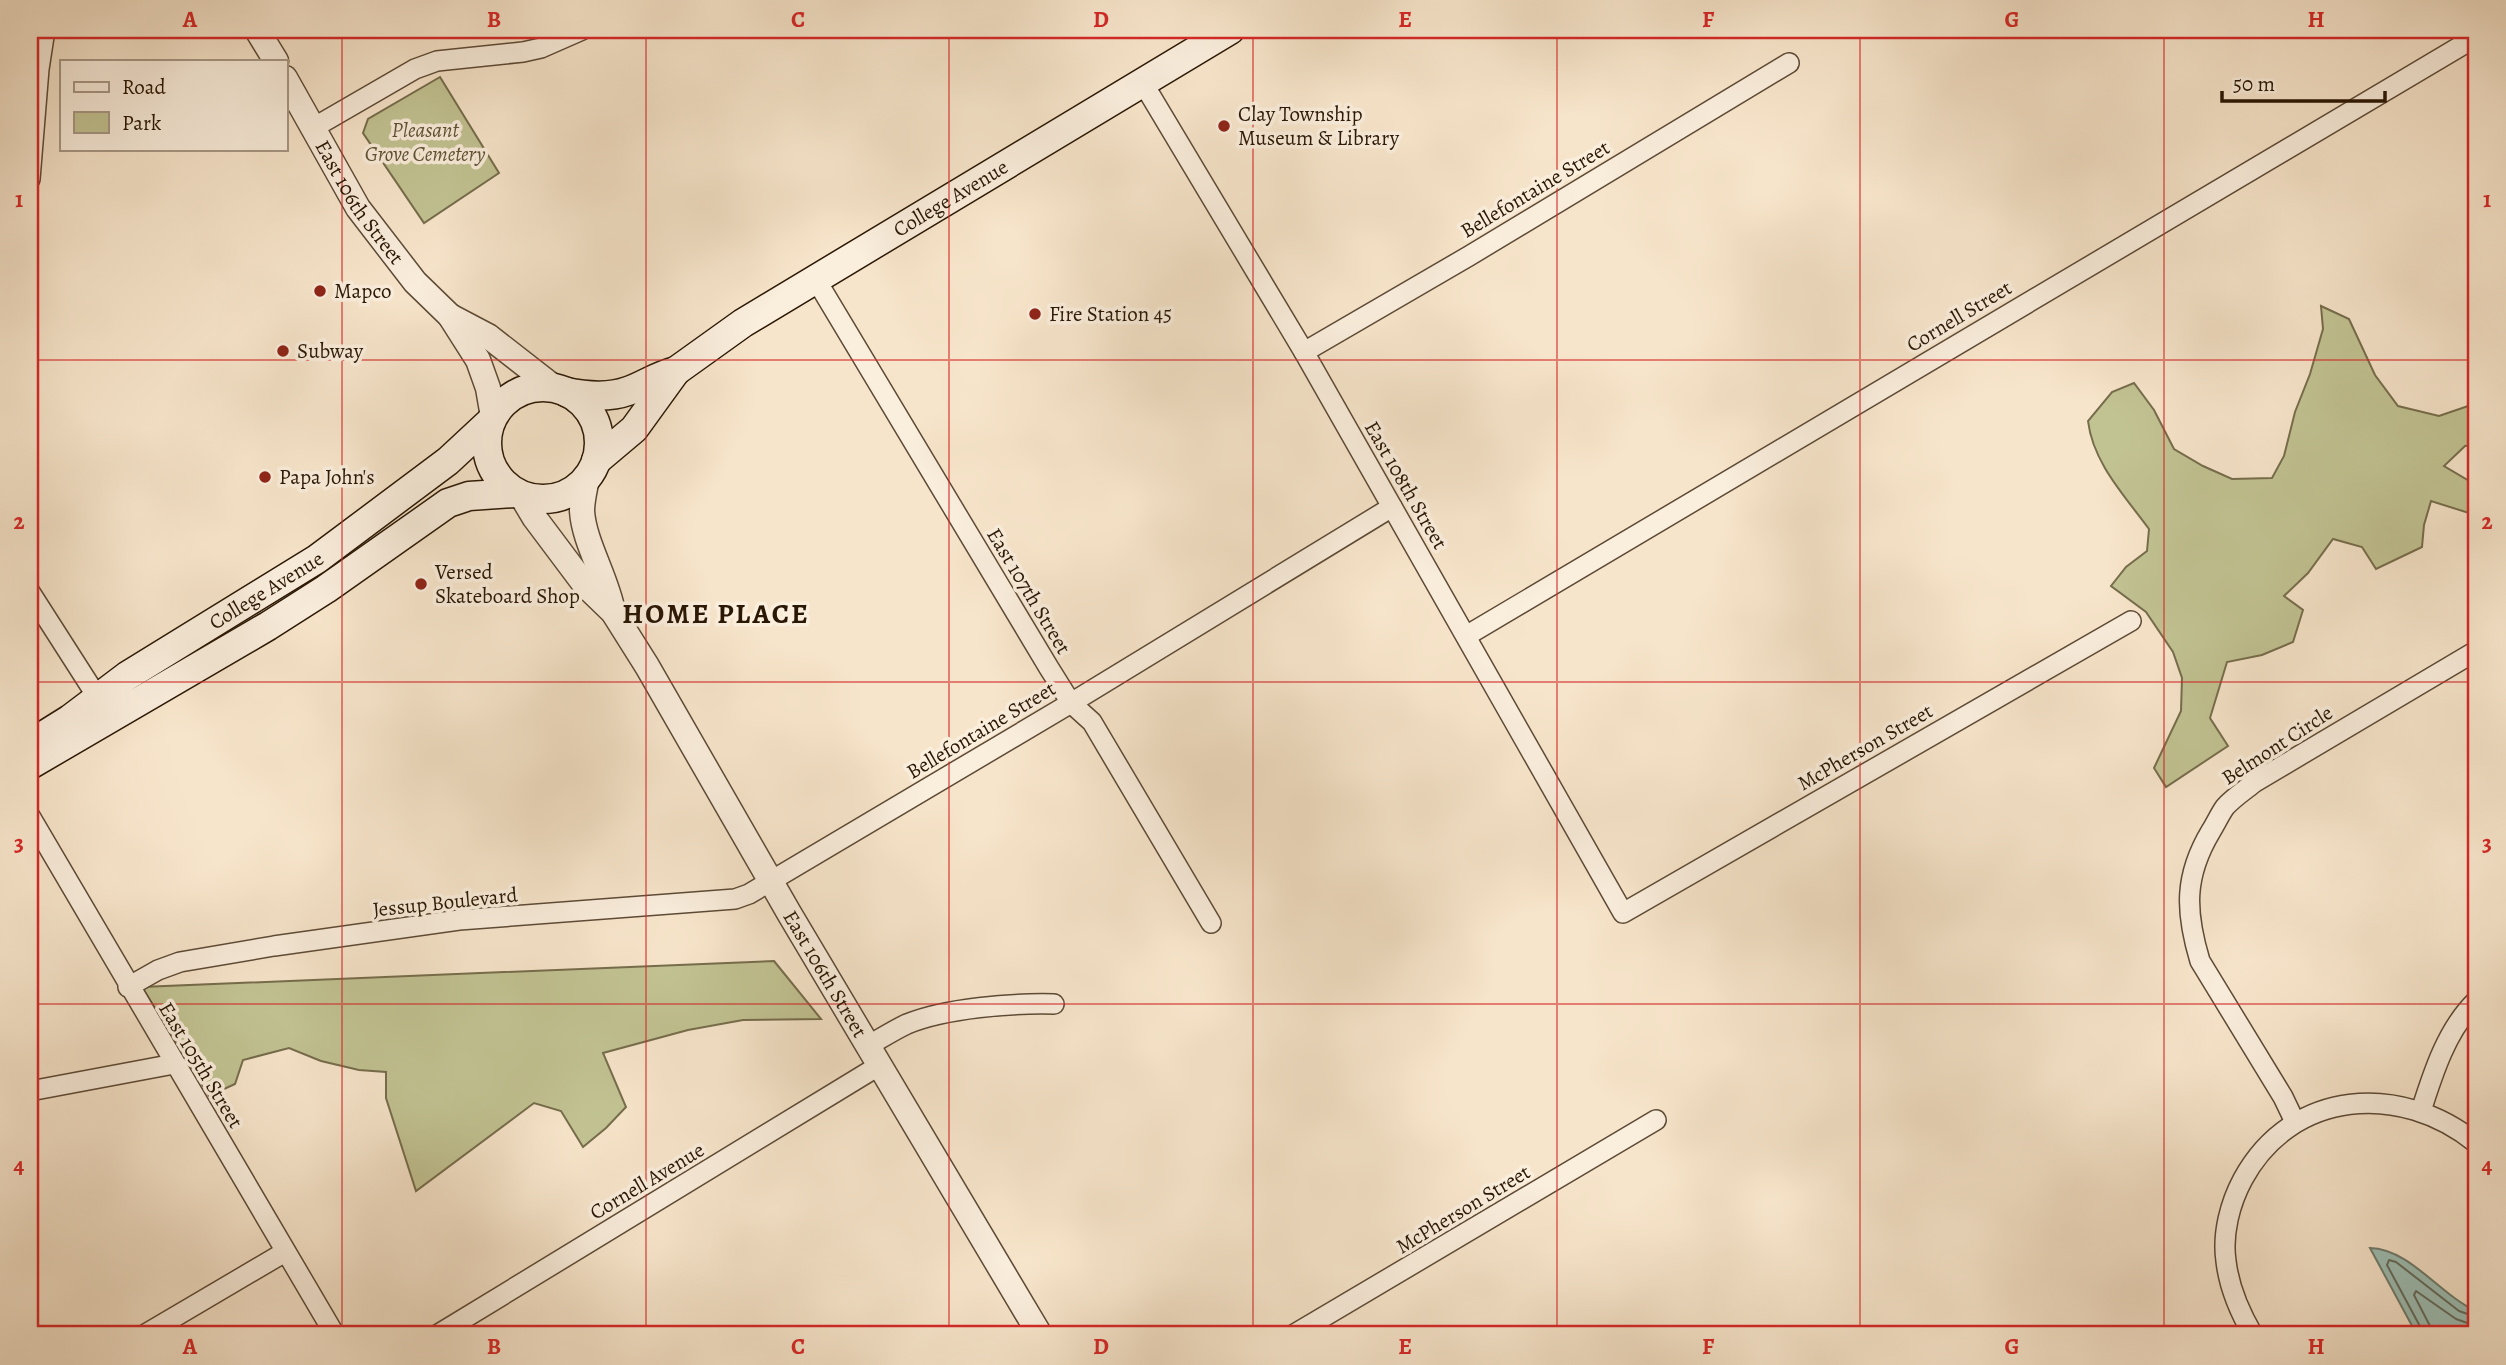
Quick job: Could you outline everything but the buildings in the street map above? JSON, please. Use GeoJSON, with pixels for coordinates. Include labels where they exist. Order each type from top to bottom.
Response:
{"type":"FeatureCollection","features":[{"type":"Feature","properties":{"kind":"main road","name":"College Avenue"},"geometry":{"type":"LineString","coordinates":[[561,390],[589,396],[628,391],[676,371],[743,323],[815,278],[1230,30]]}},
{"type":"Feature","properties":{"kind":"main road","name":"College Avenue"},"geometry":{"type":"LineString","coordinates":[[591,470],[634,429],[676,371]]}},
{"type":"Feature","properties":{"kind":"main road"},"geometry":{"type":"LineString","coordinates":[[539,387],[561,390],[580,401],[594,421],[598,445],[591,470],[571,492],[561,496],[540,499],[518,494],[501,481],[490,461],[487,439],[492,419],[504,402],[520,391],[539,387]]}},
{"type":"Feature","properties":{"kind":"main road","name":"College Avenue"},"geometry":{"type":"LineString","coordinates":[[30,765],[104,707],[127,676],[317,559],[448,461],[492,419]]}},
{"type":"Feature","properties":{"kind":"main road","name":"College Avenue"},"geometry":{"type":"LineString","coordinates":[[30,744],[70,719],[104,707],[326,589],[448,503],[469,496],[518,494]]}},
{"type":"Feature","properties":{"kind":"street"},"geometry":{"type":"LineString","coordinates":[[30,179],[45,30]]}},
{"type":"Feature","properties":{"kind":"street"},"geometry":{"type":"LineString","coordinates":[[257,30],[275,60]]}},
{"type":"Feature","properties":{"kind":"street"},"geometry":{"type":"LineString","coordinates":[[313,128],[427,64],[449,58],[532,50],[582,30]]}},
{"type":"Feature","properties":{"kind":"street","name":"Cornell Street"},"geometry":{"type":"LineString","coordinates":[[1466,636],[2476,37]]}},
{"type":"Feature","properties":{"kind":"street","name":"Bellefontaine Street"},"geometry":{"type":"LineString","coordinates":[[1304,352],[1469,256],[1789,62]]}},
{"type":"Feature","properties":{"kind":"street","name":"East 106th Street"},"geometry":{"type":"LineString","coordinates":[[287,82],[358,208],[415,282],[450,316],[483,371],[492,419]]}},
{"type":"Feature","properties":{"kind":"street","name":"East 108th Street"},"geometry":{"type":"LineString","coordinates":[[1143,83],[1304,352],[1622,913]]}},
{"type":"Feature","properties":{"kind":"street","name":"East 107th Street"},"geometry":{"type":"LineString","coordinates":[[815,278],[1071,703],[1092,722],[1211,923]]}},
{"type":"Feature","properties":{"kind":"street","name":"East 106th Street"},"geometry":{"type":"LineString","coordinates":[[450,316],[488,336],[561,390]]}},
{"type":"Feature","properties":{"kind":"street","name":"East 106th Street"},"geometry":{"type":"LineString","coordinates":[[591,470],[582,511],[586,530],[610,595],[613,612]]}},
{"type":"Feature","properties":{"kind":"street","name":"East 106th Street"},"geometry":{"type":"LineString","coordinates":[[518,494],[584,585],[613,612],[647,666],[770,881],[1040,1335]]}},
{"type":"Feature","properties":{"kind":"street","name":"Bellefontaine Street"},"geometry":{"type":"LineString","coordinates":[[770,881],[1071,703],[1392,507]]}},
{"type":"Feature","properties":{"kind":"street"},"geometry":{"type":"LineString","coordinates":[[30,592],[104,707]]}},
{"type":"Feature","properties":{"kind":"street","name":"McPherson Street"},"geometry":{"type":"LineString","coordinates":[[1622,913],[2131,621]]}},
{"type":"Feature","properties":{"kind":"street","name":"Belmont Circle"},"geometry":{"type":"LineString","coordinates":[[2295,1122],[2283,1097],[2200,961],[2188,901],[2196,863],[2225,807],[2255,782],[2476,651]]}},
{"type":"Feature","properties":{"kind":"street","name":"East 105th Street"},"geometry":{"type":"LineString","coordinates":[[30,816],[128,987],[335,1335]]}},
{"type":"Feature","properties":{"kind":"street","name":"Jessup Boulevard"},"geometry":{"type":"LineString","coordinates":[[128,987],[158,970],[180,962],[274,946],[459,920],[735,899],[770,881]]}},
{"type":"Feature","properties":{"kind":"street"},"geometry":{"type":"LineString","coordinates":[[2421,1111],[2430,1082],[2457,1025],[2476,1001]]}},
{"type":"Feature","properties":{"kind":"street"},"geometry":{"type":"LineString","coordinates":[[875,1055],[906,1024],[994,1006],[1054,1004]]}},
{"type":"Feature","properties":{"kind":"street","name":"Cornell Avenue"},"geometry":{"type":"LineString","coordinates":[[437,1335],[875,1055]]}},
{"type":"Feature","properties":{"kind":"street"},"geometry":{"type":"LineString","coordinates":[[30,1091],[174,1064]]}},
{"type":"Feature","properties":{"kind":"street"},"geometry":{"type":"LineString","coordinates":[[2253,1335],[2238,1310],[2230,1286],[2225,1258],[2227,1230],[2231,1207],[2248,1171],[2277,1136],[2295,1122],[2321,1110],[2352,1104],[2388,1104],[2432,1114],[2476,1143]]}},
{"type":"Feature","properties":{"kind":"street","name":"McPherson Street"},"geometry":{"type":"LineString","coordinates":[[1293,1335],[1656,1120]]}},
{"type":"Feature","properties":{"kind":"street"},"geometry":{"type":"LineString","coordinates":[[144,1335],[285,1252]]}},
{"type":"Feature","properties":{"kind":"green space","name":"Pleasant Grove Cemetery"},"geometry":{"type":"Polygon","coordinates":[[[440,77],[499,173],[424,223],[363,133],[368,119],[440,77]]]}},
{"type":"Feature","properties":{"kind":"green space"},"geometry":{"type":"Polygon","coordinates":[[[2321,306],[2349,319],[2375,375],[2398,406],[2439,416],[2476,401],[2476,445],[2465,446],[2444,466],[2476,485],[2472,514],[2431,501],[2424,525],[2422,547],[2376,569],[2362,547],[2333,539],[2308,573],[2284,596],[2303,610],[2293,642],[2262,655],[2227,662],[2210,718],[2228,746],[2166,787],[2154,768],[2181,711],[2182,678],[2173,652],[2146,612],[2111,586],[2126,567],[2147,551],[2149,529],[2103,465],[2096,451],[2088,421],[2112,392],[2134,383],[2154,410],[2174,449],[2232,479],[2272,478],[2284,456],[2295,412],[2323,329],[2321,306]]]}},
{"type":"Feature","properties":{"kind":"green space"},"geometry":{"type":"Polygon","coordinates":[[[774,961],[821,1019],[743,1020],[688,1030],[603,1053],[626,1107],[583,1147],[561,1111],[534,1103],[416,1191],[386,1098],[386,1072],[359,1070],[321,1061],[289,1048],[243,1060],[235,1084],[209,1096],[142,987],[774,961]]]}},
{"type":"Feature","properties":{"kind":"water"},"geometry":{"type":"Polygon","coordinates":[[[2370,1248],[2385,1250],[2412,1264],[2450,1295],[2476,1311],[2476,1335],[2417,1335],[2370,1248]]]}},
{"type":"Feature","properties":{"kind":"place","name":"Clay Township Museum & Library"},"geometry":{"type":"Point","coordinates":[1224,126]}},
{"type":"Feature","properties":{"kind":"place","name":"Mapco"},"geometry":{"type":"Point","coordinates":[320,291]}},
{"type":"Feature","properties":{"kind":"place","name":"Fire Station 45"},"geometry":{"type":"Point","coordinates":[1035,314]}},
{"type":"Feature","properties":{"kind":"place","name":"Subway"},"geometry":{"type":"Point","coordinates":[283,351]}},
{"type":"Feature","properties":{"kind":"place","name":"Papa John's"},"geometry":{"type":"Point","coordinates":[265,477]}},
{"type":"Feature","properties":{"kind":"place","name":"Versed Skateboard Shop"},"geometry":{"type":"Point","coordinates":[421,584]}},
{"type":"Feature","properties":{"kind":"district","name":"HOME PLACE"},"geometry":{"type":"Point","coordinates":[716,614]}}]}
